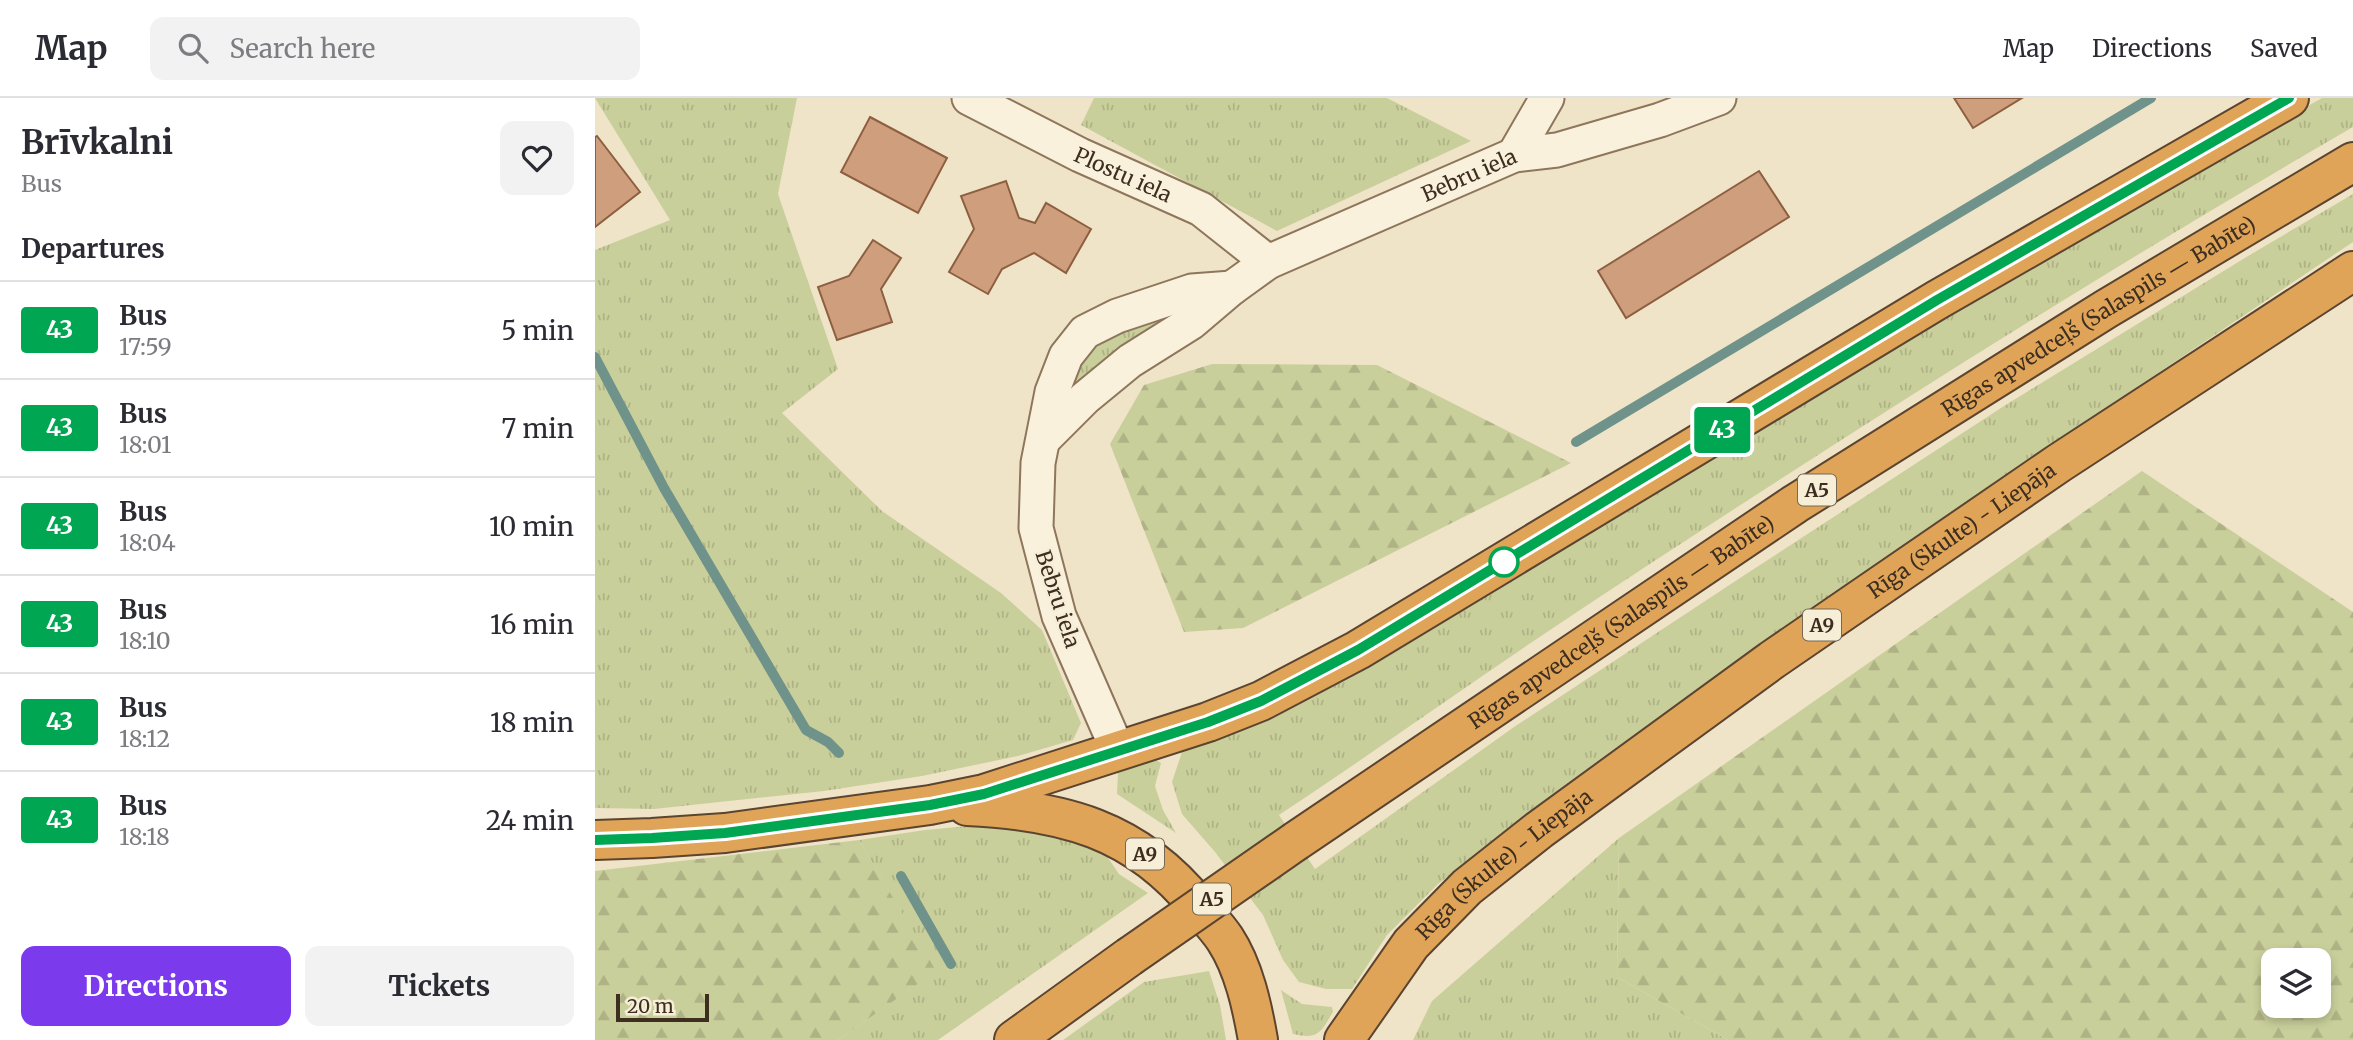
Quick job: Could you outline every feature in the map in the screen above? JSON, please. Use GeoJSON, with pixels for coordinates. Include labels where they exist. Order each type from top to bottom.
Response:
{"type":"FeatureCollection","features":[{"type":"Feature","properties":{"kind":"highway","name":"A9"},"geometry":{"type":"LineString","coordinates":[[595,840],[725,833],[930,805],[984,794],[1240,709],[1311,676],[1937,300],[2289,98]]}},
{"type":"Feature","properties":{"kind":"highway","name":"Rīgas apvedceļš (Salaspils — Babīte)"},"geometry":{"type":"LineString","coordinates":[[1014,1040],[1296,841],[1795,504],[2106,309],[2353,162]]}},
{"type":"Feature","properties":{"kind":"highway","name":"Rīga (Skulte) - Liepāja"},"geometry":{"type":"LineString","coordinates":[[1344,1040],[1411,944],[1467,887],[1539,830],[1772,660],[2059,463],[2353,271]]}},
{"type":"Feature","properties":{"kind":"highway","name":"A9"},"geometry":{"type":"LineString","coordinates":[[930,805],[1000,807],[1076,821],[1115,837],[1157,862],[1187,892],[1225,940],[1244,982],[1258,1040]]}},
{"type":"Feature","properties":{"kind":"street","name":"Plostu iela"},"geometry":{"type":"LineString","coordinates":[[969,98],[1080,155],[1201,209],[1268,262]]}},
{"type":"Feature","properties":{"kind":"street"},"geometry":{"type":"LineString","coordinates":[[1514,155],[1547,98]]}},
{"type":"Feature","properties":{"kind":"street","name":"Bebru iela"},"geometry":{"type":"LineString","coordinates":[[1045,438],[1085,398],[1130,361],[1192,322],[1268,262],[1514,155],[1557,150],[1660,120],[1719,98]]}},
{"type":"Feature","properties":{"kind":"street","name":"Bebru iela"},"geometry":{"type":"LineString","coordinates":[[1118,751],[1059,616],[1036,528],[1038,463],[1052,392],[1066,356],[1085,332],[1117,316],[1192,291],[1232,288]]}},
{"type":"Feature","properties":{"kind":"green space"},"geometry":{"type":"Polygon","coordinates":[[[595,98],[797,98],[778,194],[838,369],[782,413],[882,511],[1001,593],[1042,630],[1081,723],[1073,740],[1018,756],[922,776],[824,791],[654,809],[595,808],[595,250],[670,220],[595,98]]]}},
{"type":"Feature","properties":{"kind":"green space"},"geometry":{"type":"Polygon","coordinates":[[[1094,98],[1387,98],[1471,141],[1277,231],[1081,125],[1094,98]]]}},
{"type":"Feature","properties":{"kind":"green space"},"geometry":{"type":"Polygon","coordinates":[[[2322,98],[2353,98],[2353,127],[2158,242],[1775,482],[1586,606],[1279,815],[1315,869],[1514,727],[2004,406],[2353,194],[2353,242],[2030,459],[1515,825],[1438,884],[1387,935],[1352,989],[1326,989],[1299,982],[1283,960],[1263,915],[1182,814],[1172,782],[1183,749],[1335,685],[2097,224],[2322,98]]]}},
{"type":"Feature","properties":{"kind":"green space"},"geometry":{"type":"Polygon","coordinates":[[[1173,310],[1161,325],[1065,402],[1068,381],[1097,338],[1173,310]]]}},
{"type":"Feature","properties":{"kind":"green space"},"geometry":{"type":"Polygon","coordinates":[[[1212,364],[1377,365],[1571,463],[1243,628],[1184,632],[1110,444],[1144,385],[1212,364]]]}},
{"type":"Feature","properties":{"kind":"green space"},"geometry":{"type":"Polygon","coordinates":[[[2142,471],[2353,612],[2353,1040],[1728,1040],[1617,977],[1619,838],[2142,471]]]}},
{"type":"Feature","properties":{"kind":"green space"},"geometry":{"type":"Polygon","coordinates":[[[1154,759],[1161,763],[1155,786],[1163,810],[1176,833],[1117,794],[1118,772],[1154,759]]]}},
{"type":"Feature","properties":{"kind":"green space"},"geometry":{"type":"Polygon","coordinates":[[[989,824],[1048,827],[1098,843],[1119,874],[1148,893],[938,1040],[838,1040],[935,971],[859,840],[989,824]]]}},
{"type":"Feature","properties":{"kind":"green space"},"geometry":{"type":"Polygon","coordinates":[[[1619,838],[1617,977],[1728,1040],[1413,1040],[1432,1001],[1619,838]]]}},
{"type":"Feature","properties":{"kind":"green space"},"geometry":{"type":"Polygon","coordinates":[[[859,840],[936,971],[838,1040],[595,1040],[595,871],[859,840]]]}},
{"type":"Feature","properties":{"kind":"green space"},"geometry":{"type":"Polygon","coordinates":[[[1209,971],[1220,1005],[1226,1040],[1063,1040],[1144,982],[1209,971]]]}},
{"type":"Feature","properties":{"kind":"green space"},"geometry":{"type":"Polygon","coordinates":[[[1281,990],[1302,1004],[1332,1007],[1333,1012],[1318,1033],[1309,1036],[1293,1034],[1281,990]]]}},
{"type":"Feature","properties":{"kind":"building"},"geometry":{"type":"Polygon","coordinates":[[[1954,98],[2022,98],[1973,128],[1954,98]]]}},
{"type":"Feature","properties":{"kind":"building"},"geometry":{"type":"Polygon","coordinates":[[[870,117],[947,158],[918,213],[841,172],[870,117]]]}},
{"type":"Feature","properties":{"kind":"building"},"geometry":{"type":"Polygon","coordinates":[[[597,136],[640,192],[595,227],[595,137],[597,136]]]}},
{"type":"Feature","properties":{"kind":"building"},"geometry":{"type":"Polygon","coordinates":[[[1759,171],[1789,217],[1626,318],[1598,271],[1759,171]]]}},
{"type":"Feature","properties":{"kind":"building"},"geometry":{"type":"Polygon","coordinates":[[[1006,181],[1019,218],[1035,223],[1046,203],[1091,229],[1066,273],[1034,253],[1002,269],[988,294],[949,272],[974,229],[961,196],[1006,181]]]}},
{"type":"Feature","properties":{"kind":"building"},"geometry":{"type":"Polygon","coordinates":[[[873,240],[901,258],[881,289],[892,322],[837,340],[818,287],[849,276],[873,240]]]}},
{"type":"Feature","properties":{"kind":"waterway"},"geometry":{"type":"LineString","coordinates":[[1576,442],[2151,98]]}},
{"type":"Feature","properties":{"kind":"waterway"},"geometry":{"type":"LineString","coordinates":[[595,357],[664,488],[806,730],[828,742],[839,753]]}},
{"type":"Feature","properties":{"kind":"waterway"},"geometry":{"type":"LineString","coordinates":[[901,876],[951,964]]}},
{"type":"Feature","properties":{"kind":"bus line","name":"43"},"geometry":{"type":"LineString","coordinates":[[595,840],[725,833],[930,805],[984,794],[1208,722],[1261,701],[1358,650],[1937,300],[2289,98]]}}]}
